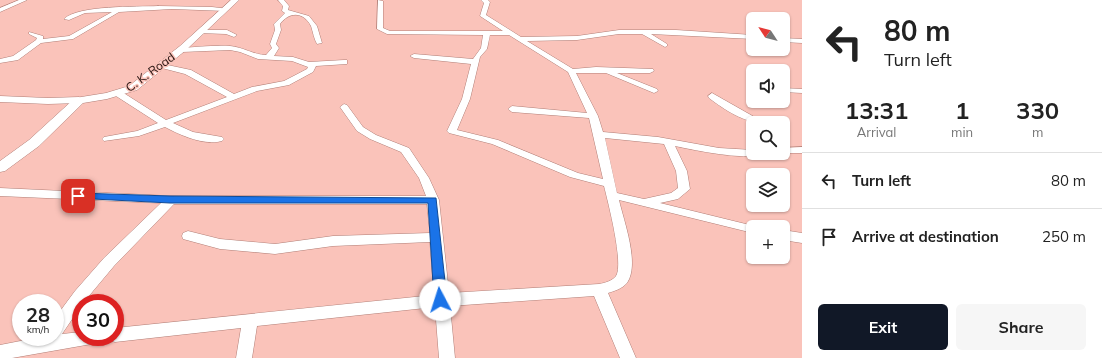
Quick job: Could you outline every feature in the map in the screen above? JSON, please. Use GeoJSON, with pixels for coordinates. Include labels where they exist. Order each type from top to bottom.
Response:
{"type":"FeatureCollection","features":[{"type":"Feature","properties":{"kind":"street"},"geometry":{"type":"LineString","coordinates":[[0,10],[24,0]]}},
{"type":"Feature","properties":{"kind":"street","name":"C. K. Road"},"geometry":{"type":"LineString","coordinates":[[78,100],[119,94],[133,88],[182,50],[235,0]]}},
{"type":"Feature","properties":{"kind":"street"},"geometry":{"type":"LineString","coordinates":[[281,0],[286,6],[285,11],[289,13]]}},
{"type":"Feature","properties":{"kind":"street"},"geometry":{"type":"LineString","coordinates":[[484,0],[487,2],[483,16],[511,33],[519,40],[571,71],[650,71]]}},
{"type":"Feature","properties":{"kind":"street"},"geometry":{"type":"LineString","coordinates":[[380,1],[380,29],[384,31],[397,34],[511,33]]}},
{"type":"Feature","properties":{"kind":"street"},"geometry":{"type":"LineString","coordinates":[[67,19],[73,15],[85,12],[148,7],[226,9]]}},
{"type":"Feature","properties":{"kind":"street"},"geometry":{"type":"LineString","coordinates":[[0,61],[15,58],[39,41],[71,38],[118,10]]}},
{"type":"Feature","properties":{"kind":"street"},"geometry":{"type":"LineString","coordinates":[[268,58],[276,48],[273,44],[278,30],[277,24],[283,16],[289,13],[304,15],[314,24],[319,43]]}},
{"type":"Feature","properties":{"kind":"street"},"geometry":{"type":"LineString","coordinates":[[31,32],[41,37],[39,41]]}},
{"type":"Feature","properties":{"kind":"street"},"geometry":{"type":"LineString","coordinates":[[201,32],[227,32],[234,35]]}},
{"type":"Feature","properties":{"kind":"street"},"geometry":{"type":"LineString","coordinates":[[519,40],[570,39],[618,32],[676,32],[746,37]]}},
{"type":"Feature","properties":{"kind":"street"},"geometry":{"type":"LineString","coordinates":[[644,33],[665,45]]}},
{"type":"Feature","properties":{"kind":"street"},"geometry":{"type":"LineString","coordinates":[[487,34],[485,47],[477,56],[466,99],[452,131],[495,142],[611,190],[646,202],[746,227]]}},
{"type":"Feature","properties":{"kind":"street"},"geometry":{"type":"LineString","coordinates":[[790,40],[801,41]]}},
{"type":"Feature","properties":{"kind":"street"},"geometry":{"type":"LineString","coordinates":[[182,50],[230,48],[242,50],[258,57],[293,60],[308,64],[344,62]]}},
{"type":"Feature","properties":{"kind":"street"},"geometry":{"type":"LineString","coordinates":[[414,56],[448,58],[475,62]]}},
{"type":"Feature","properties":{"kind":"street"},"geometry":{"type":"LineString","coordinates":[[107,139],[135,134],[261,87],[286,83],[310,70],[312,66],[308,64]]}},
{"type":"Feature","properties":{"kind":"street"},"geometry":{"type":"LineString","coordinates":[[161,65],[188,72],[234,97]]}},
{"type":"Feature","properties":{"kind":"street"},"geometry":{"type":"LineString","coordinates":[[124,334],[440,300],[599,290],[616,286],[625,275],[625,255],[599,135],[593,116],[571,71]]}},
{"type":"Feature","properties":{"kind":"street"},"geometry":{"type":"LineString","coordinates":[[605,71],[614,72],[617,76],[654,91]]}},
{"type":"Feature","properties":{"kind":"street"},"geometry":{"type":"LineString","coordinates":[[790,90],[802,91]]}},
{"type":"Feature","properties":{"kind":"street"},"geometry":{"type":"LineString","coordinates":[[119,94],[171,128],[198,138],[219,139]]}},
{"type":"Feature","properties":{"kind":"street"},"geometry":{"type":"LineString","coordinates":[[712,96],[727,107],[746,116]]}},
{"type":"Feature","properties":{"kind":"street"},"geometry":{"type":"LineString","coordinates":[[0,99],[48,101],[78,100]]}},
{"type":"Feature","properties":{"kind":"street"},"geometry":{"type":"LineString","coordinates":[[0,168],[34,143],[78,100]]}},
{"type":"Feature","properties":{"kind":"street"},"geometry":{"type":"LineString","coordinates":[[344,107],[360,129],[373,137],[405,150],[424,178],[432,200],[440,300],[447,358]]}},
{"type":"Feature","properties":{"kind":"street"},"geometry":{"type":"LineString","coordinates":[[512,109],[593,116]]}},
{"type":"Feature","properties":{"kind":"street"},"geometry":{"type":"LineString","coordinates":[[599,135],[668,142],[719,151],[746,153]]}},
{"type":"Feature","properties":{"kind":"street"},"geometry":{"type":"LineString","coordinates":[[646,202],[674,196],[684,189],[685,183],[675,153],[668,142]]}},
{"type":"Feature","properties":{"kind":"street"},"geometry":{"type":"LineString","coordinates":[[790,149],[802,150]]}},
{"type":"Feature","properties":{"kind":"street"},"geometry":{"type":"LineString","coordinates":[[0,192],[170,200],[432,200]]}},
{"type":"Feature","properties":{"kind":"street"},"geometry":{"type":"LineString","coordinates":[[64,318],[86,287],[170,200]]}},
{"type":"Feature","properties":{"kind":"street"},"geometry":{"type":"LineString","coordinates":[[188,236],[220,244],[270,249],[333,241],[435,237]]}},
{"type":"Feature","properties":{"kind":"street"},"geometry":{"type":"LineString","coordinates":[[790,236],[802,238]]}},
{"type":"Feature","properties":{"kind":"street"},"geometry":{"type":"LineString","coordinates":[[599,290],[628,358]]}},
{"type":"Feature","properties":{"kind":"street"},"geometry":{"type":"LineString","coordinates":[[244,358],[250,320]]}},
{"type":"Feature","properties":{"kind":"street"},"geometry":{"type":"LineString","coordinates":[[0,353],[22,346]]}},
{"type":"Feature","properties":{"kind":"route"},"geometry":{"type":"LineString","coordinates":[[78,196],[170,200],[432,200],[440,300]]}}]}
